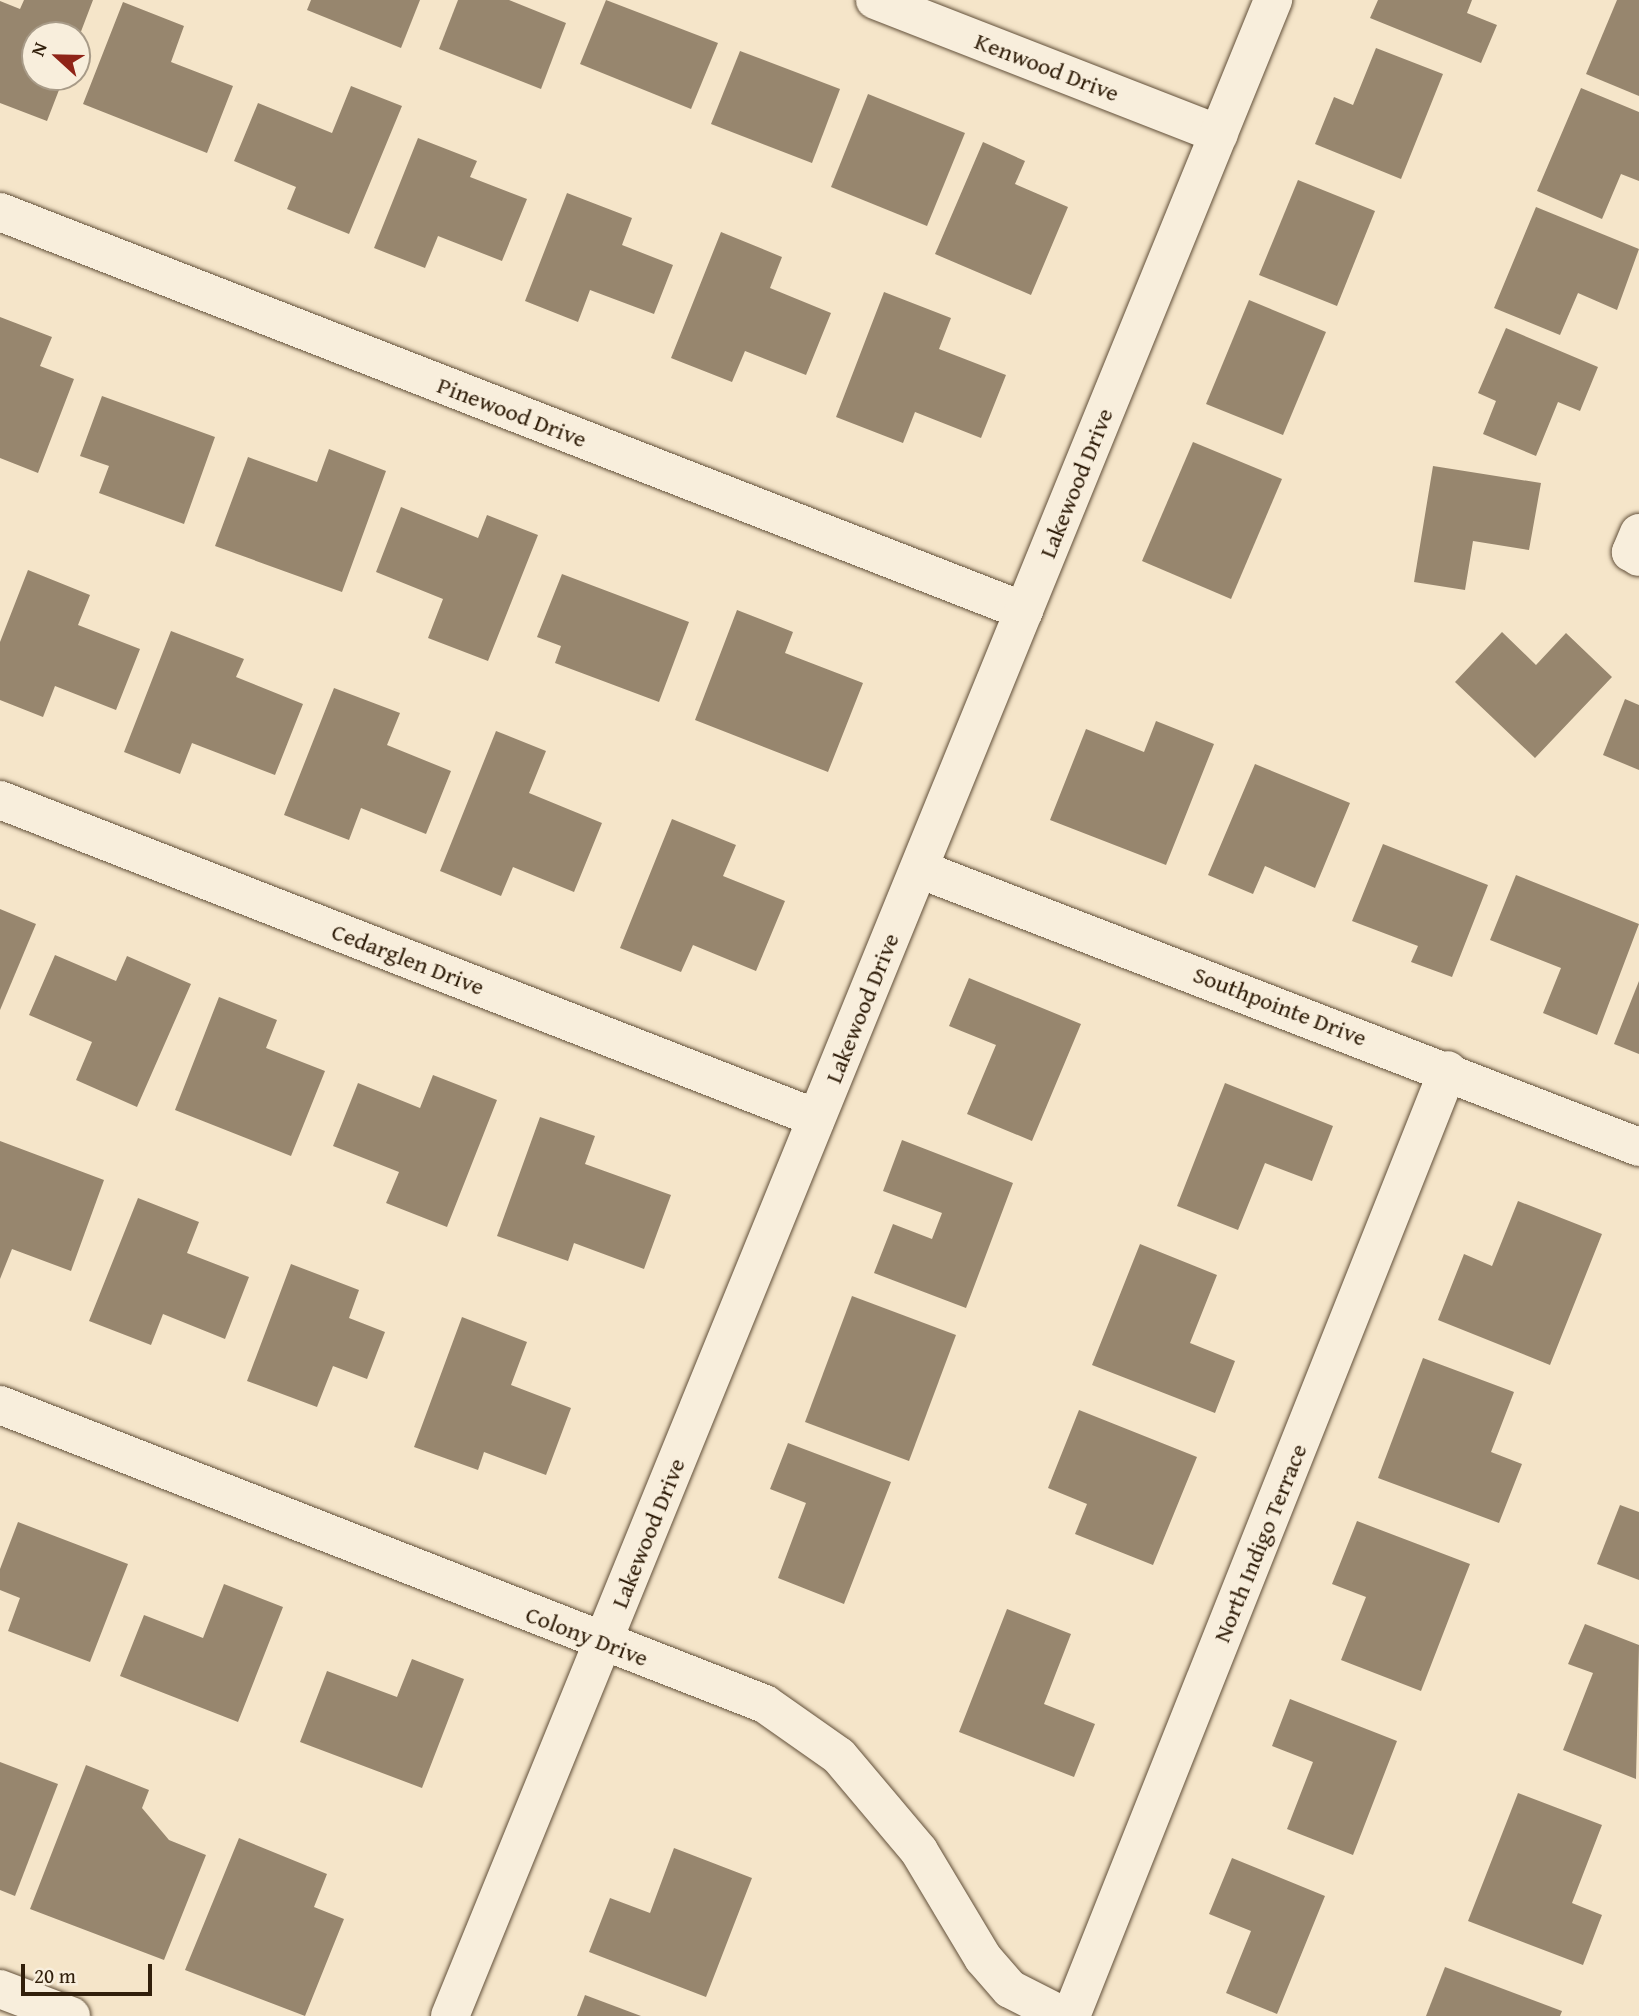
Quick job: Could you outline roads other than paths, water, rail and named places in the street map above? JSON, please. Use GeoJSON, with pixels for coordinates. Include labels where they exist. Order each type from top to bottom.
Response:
{"type":"FeatureCollection","features":[{"type":"Feature","properties":{"kind":"street","name":"Kenwood Drive"},"geometry":{"type":"LineString","coordinates":[[875,0],[1219,134]]}},
{"type":"Feature","properties":{"kind":"street","name":"Lakewood Drive"},"geometry":{"type":"LineString","coordinates":[[450,2016],[1273,0]]}},
{"type":"Feature","properties":{"kind":"street","name":"Pinewood Drive"},"geometry":{"type":"LineString","coordinates":[[0,212],[1024,611]]}},
{"type":"Feature","properties":{"kind":"street","name":"Cedarglen Drive"},"geometry":{"type":"LineString","coordinates":[[0,800],[816,1118]]}},
{"type":"Feature","properties":{"kind":"street","name":"Southpointe Drive"},"geometry":{"type":"LineString","coordinates":[[919,869],[1448,1070],[1639,1147]]}},
{"type":"Feature","properties":{"kind":"street","name":"North Indigo Terrace"},"geometry":{"type":"LineString","coordinates":[[1071,2016],[1448,1070]]}},
{"type":"Feature","properties":{"kind":"street","name":"Colony Drive"},"geometry":{"type":"LineString","coordinates":[[0,1405],[765,1704],[839,1756],[919,1851],[983,1958],[1010,1989],[1063,2016]]}},
{"type":"Feature","properties":{"kind":"street"},"geometry":{"type":"LineString","coordinates":[[0,1989],[71,2016]]}}]}
